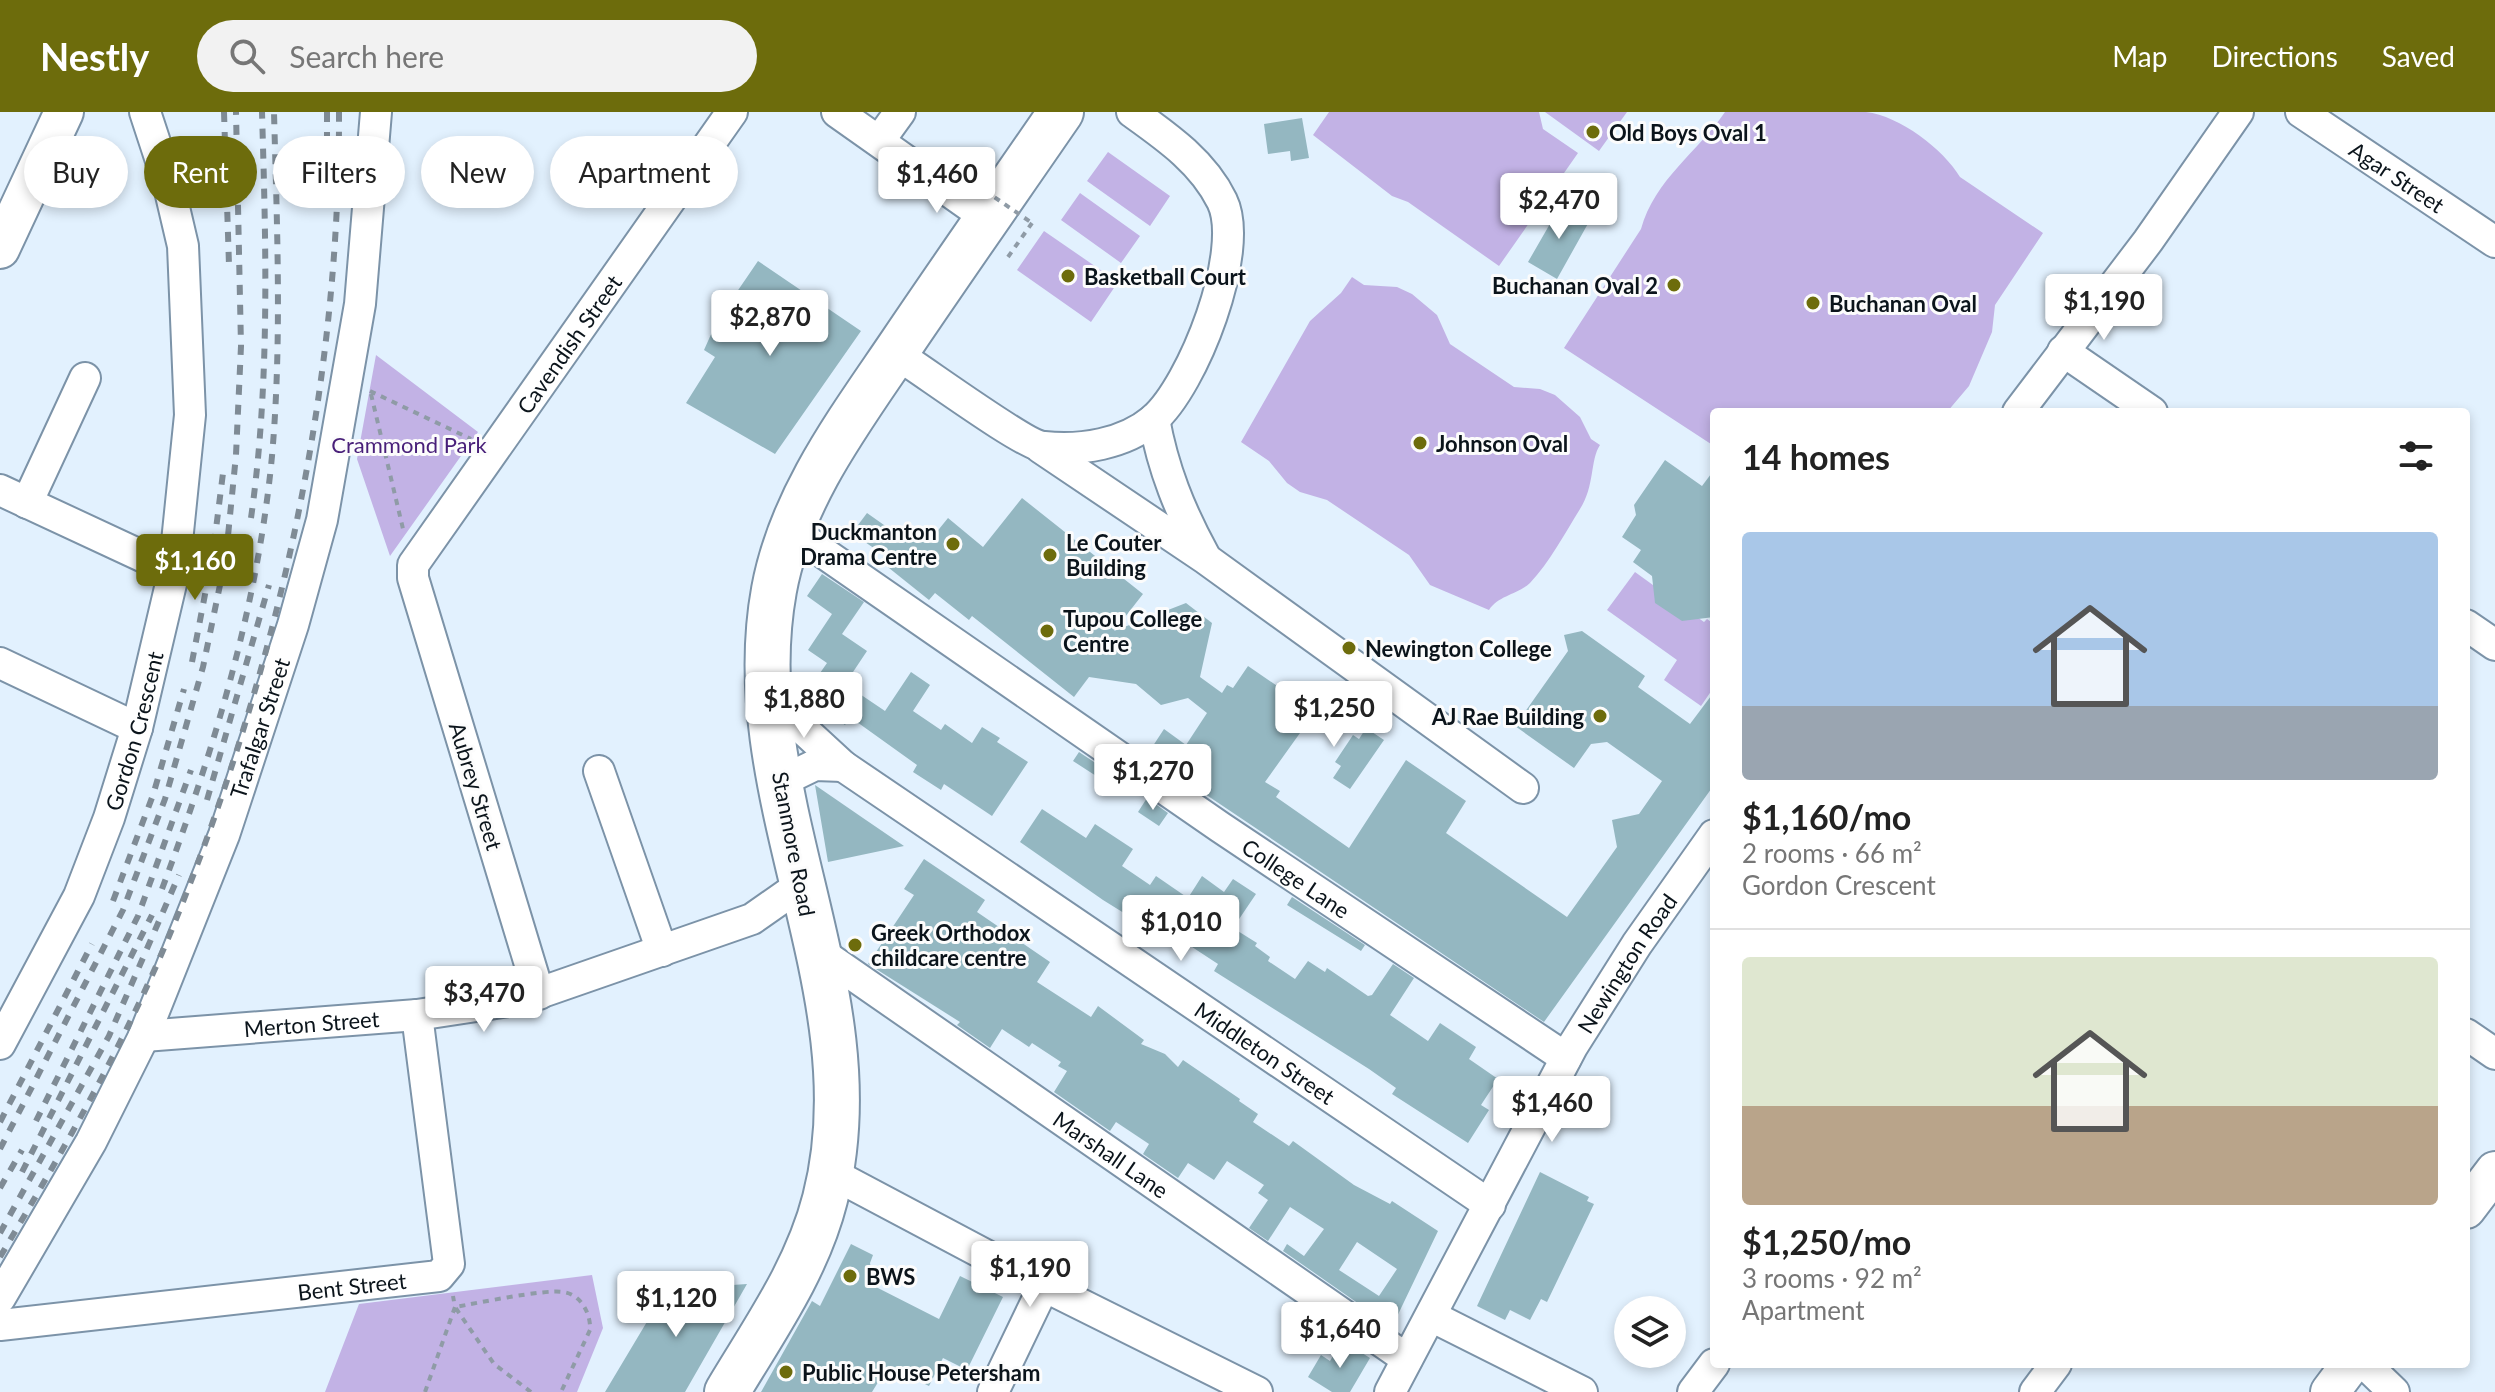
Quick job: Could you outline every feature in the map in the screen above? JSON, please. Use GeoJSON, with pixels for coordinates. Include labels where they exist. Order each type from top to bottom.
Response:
{"type":"FeatureCollection","features":[{"type":"Feature","properties":{"kind":"highway","name":"Stanmore Road"},"geometry":{"type":"LineString","coordinates":[[727,1392],[801,1267],[815,1233],[831,1173],[838,1110],[837,1050],[782,781],[768,687],[774,588],[802,538],[802,503],[834,443],[1061,112]]}},
{"type":"Feature","properties":{"kind":"main road"},"geometry":{"type":"LineString","coordinates":[[0,249],[64,112]]}},
{"type":"Feature","properties":{"kind":"main road"},"geometry":{"type":"LineString","coordinates":[[2470,1204],[2495,1171]]}},
{"type":"Feature","properties":{"kind":"main road"},"geometry":{"type":"LineString","coordinates":[[2330,1392],[2348,1368]]}},
{"type":"Feature","properties":{"kind":"street","name":"Gordon Crescent"},"geometry":{"type":"LineString","coordinates":[[0,1044],[79,896],[109,818],[137,728],[174,571],[190,415],[183,246],[168,182],[145,112]]}},
{"type":"Feature","properties":{"kind":"street","name":"Trafalgar Street"},"geometry":{"type":"LineString","coordinates":[[0,1298],[91,1142],[144,1036],[224,835],[309,576],[360,304],[376,112]]}},
{"type":"Feature","properties":{"kind":"street","name":"Cavendish Street"},"geometry":{"type":"LineString","coordinates":[[413,578],[418,556],[732,112]]}},
{"type":"Feature","properties":{"kind":"street"},"geometry":{"type":"LineString","coordinates":[[837,112],[987,218]]}},
{"type":"Feature","properties":{"kind":"street"},"geometry":{"type":"LineString","coordinates":[[879,141],[900,112]]}},
{"type":"Feature","properties":{"kind":"street"},"geometry":{"type":"LineString","coordinates":[[1041,448],[1113,444],[1154,419],[1182,380],[1218,305],[1228,243],[1224,203],[1198,163],[1132,112]]}},
{"type":"Feature","properties":{"kind":"street","name":"Agar Street"},"geometry":{"type":"LineString","coordinates":[[2301,112],[2495,242]]}},
{"type":"Feature","properties":{"kind":"street"},"geometry":{"type":"LineString","coordinates":[[2021,408],[2148,241],[2224,117]]}},
{"type":"Feature","properties":{"kind":"street"},"geometry":{"type":"LineString","coordinates":[[2063,351],[2146,408]]}},
{"type":"Feature","properties":{"kind":"street"},"geometry":{"type":"LineString","coordinates":[[895,353],[1206,559],[1523,788]]}},
{"type":"Feature","properties":{"kind":"street"},"geometry":{"type":"LineString","coordinates":[[85,378],[14,496],[174,571]]}},
{"type":"Feature","properties":{"kind":"street"},"geometry":{"type":"LineString","coordinates":[[1154,419],[1161,457],[1180,510],[1206,559]]}},
{"type":"Feature","properties":{"kind":"street","name":"College Lane"},"geometry":{"type":"LineString","coordinates":[[802,538],[1220,827],[1566,1058]]}},
{"type":"Feature","properties":{"kind":"street","name":"Aubrey Street"},"geometry":{"type":"LineString","coordinates":[[413,578],[539,994]]}},
{"type":"Feature","properties":{"kind":"street"},"geometry":{"type":"LineString","coordinates":[[2470,628],[2495,645]]}},
{"type":"Feature","properties":{"kind":"street"},"geometry":{"type":"LineString","coordinates":[[0,663],[137,728]]}},
{"type":"Feature","properties":{"kind":"street","name":"Middleton Street"},"geometry":{"type":"LineString","coordinates":[[768,687],[792,719],[843,766],[1490,1205]]}},
{"type":"Feature","properties":{"kind":"street"},"geometry":{"type":"LineString","coordinates":[[782,781],[815,765],[843,766]]}},
{"type":"Feature","properties":{"kind":"street"},"geometry":{"type":"LineString","coordinates":[[599,771],[662,951]]}},
{"type":"Feature","properties":{"kind":"street","name":"Newington Road"},"geometry":{"type":"LineString","coordinates":[[1390,1392],[1566,1058],[1637,944],[1710,841]]}},
{"type":"Feature","properties":{"kind":"street","name":"Merton Street"},"geometry":{"type":"LineString","coordinates":[[144,1036],[417,1015],[503,1004],[752,919],[809,919]]}},
{"type":"Feature","properties":{"kind":"street","name":"Marshall Lane"},"geometry":{"type":"LineString","coordinates":[[809,919],[1407,1359]]}},
{"type":"Feature","properties":{"kind":"street"},"geometry":{"type":"LineString","coordinates":[[417,1015],[449,1264]]}},
{"type":"Feature","properties":{"kind":"street"},"geometry":{"type":"LineString","coordinates":[[2470,1037],[2495,1054]]}},
{"type":"Feature","properties":{"kind":"street"},"geometry":{"type":"LineString","coordinates":[[831,1173],[1044,1286],[1257,1392]]}},
{"type":"Feature","properties":{"kind":"street","name":"Bent Street"},"geometry":{"type":"LineString","coordinates":[[0,1325],[439,1276],[449,1264]]}},
{"type":"Feature","properties":{"kind":"street"},"geometry":{"type":"LineString","coordinates":[[993,1392],[1044,1286]]}},
{"type":"Feature","properties":{"kind":"street"},"geometry":{"type":"LineString","coordinates":[[1431,1316],[1582,1392]]}},
{"type":"Feature","properties":{"kind":"street"},"geometry":{"type":"LineString","coordinates":[[1693,1392],[1711,1368]]}},
{"type":"Feature","properties":{"kind":"street"},"geometry":{"type":"LineString","coordinates":[[2035,1392],[2053,1368]]}},
{"type":"Feature","properties":{"kind":"street"},"geometry":{"type":"LineString","coordinates":[[2369,1368],[2394,1392]]}},
{"type":"Feature","properties":{"kind":"path"},"geometry":{"type":"LineString","coordinates":[[965,177],[1032,223],[1008,257]]}},
{"type":"Feature","properties":{"kind":"path"},"geometry":{"type":"LineString","coordinates":[[406,541],[369,391],[477,442]]}},
{"type":"Feature","properties":{"kind":"path"},"geometry":{"type":"LineString","coordinates":[[449,1264],[455,1307],[494,1364],[531,1392]]}},
{"type":"Feature","properties":{"kind":"path"},"geometry":{"type":"LineString","coordinates":[[455,1307],[563,1292],[581,1302],[591,1318],[590,1330],[561,1392]]}},
{"type":"Feature","properties":{"kind":"path"},"geometry":{"type":"LineString","coordinates":[[425,1392],[455,1307]]}},
{"type":"Feature","properties":{"kind":"green space"},"geometry":{"type":"Polygon","coordinates":[[[1329,112],[1539,112],[1543,129],[1578,153],[1499,266],[1408,202],[1392,196],[1313,135],[1329,112]]]}},
{"type":"Feature","properties":{"kind":"green space","name":"Old Boys Oval 1"},"geometry":{"type":"Polygon","coordinates":[[[1545,112],[1627,112],[1599,151],[1545,112]]]}},
{"type":"Feature","properties":{"kind":"green space","name":"Buchanan Oval"},"geometry":{"type":"Polygon","coordinates":[[[1725,112],[1866,112],[1879,115],[1906,127],[1932,145],[1960,177],[2043,233],[1995,305],[1992,332],[1969,386],[1950,408],[1710,408],[1710,443],[1564,348],[1641,229],[1656,195],[1725,112]]]}},
{"type":"Feature","properties":{"kind":"green space"},"geometry":{"type":"Polygon","coordinates":[[[1108,152],[1170,196],[1150,226],[1087,181],[1108,152]]]}},
{"type":"Feature","properties":{"kind":"green space"},"geometry":{"type":"Polygon","coordinates":[[[1080,193],[1140,236],[1121,263],[1061,220],[1080,193]]]}},
{"type":"Feature","properties":{"kind":"green space","name":"Basketball Court"},"geometry":{"type":"Polygon","coordinates":[[[1044,231],[1118,282],[1091,322],[1017,270],[1044,231]]]}},
{"type":"Feature","properties":{"kind":"green space","name":"Johnson Oval"},"geometry":{"type":"Polygon","coordinates":[[[1352,277],[1364,285],[1397,287],[1412,294],[1437,315],[1450,344],[1514,387],[1540,389],[1555,395],[1580,417],[1591,439],[1600,445],[1585,500],[1550,557],[1530,583],[1498,601],[1489,610],[1430,585],[1409,555],[1327,500],[1300,492],[1287,483],[1269,461],[1241,442],[1310,321],[1341,293],[1352,277]]]}},
{"type":"Feature","properties":{"kind":"green space","name":"Crammond Park"},"geometry":{"type":"Polygon","coordinates":[[[376,355],[478,432],[390,556],[357,459],[376,355]]]}},
{"type":"Feature","properties":{"kind":"green space"},"geometry":{"type":"Polygon","coordinates":[[[1635,572],[1704,622],[1707,619],[1710,621],[1710,693],[1701,706],[1664,680],[1677,660],[1607,610],[1635,572]]]}},
{"type":"Feature","properties":{"kind":"green space"},"geometry":{"type":"Polygon","coordinates":[[[592,1275],[603,1328],[577,1392],[325,1392],[359,1304],[592,1275]]]}},
{"type":"Feature","properties":{"kind":"building"},"geometry":{"type":"Polygon","coordinates":[[[1302,118],[1309,158],[1291,161],[1290,151],[1268,154],[1264,124],[1302,118]]]}},
{"type":"Feature","properties":{"kind":"building"},"geometry":{"type":"Polygon","coordinates":[[[1562,203],[1590,220],[1557,279],[1528,262],[1562,203]]]}},
{"type":"Feature","properties":{"kind":"building"},"geometry":{"type":"Polygon","coordinates":[[[758,261],[861,331],[775,454],[686,403],[715,357],[704,350],[717,321],[758,261]]]}},
{"type":"Feature","properties":{"kind":"building"},"geometry":{"type":"Polygon","coordinates":[[[1665,460],[1702,486],[1710,475],[1710,618],[1682,621],[1655,603],[1652,576],[1633,562],[1641,550],[1622,537],[1636,515],[1634,505],[1665,460]]]}},
{"type":"Feature","properties":{"kind":"building"},"geometry":{"type":"Polygon","coordinates":[[[1022,498],[1143,594],[1114,631],[1186,603],[1212,623],[1200,677],[1222,693],[1227,685],[1233,688],[1248,666],[1315,712],[1265,782],[1280,791],[1276,797],[1349,848],[1406,760],[1466,801],[1446,833],[1567,917],[1617,847],[1612,820],[1639,814],[1662,781],[1607,742],[1591,744],[1574,768],[1515,726],[1568,651],[1564,635],[1582,631],[1645,676],[1638,687],[1690,724],[1710,697],[1710,791],[1544,1022],[1147,755],[1164,729],[1186,745],[1207,713],[1188,698],[1161,705],[1136,684],[1089,677],[1074,697],[972,616],[969,620],[935,593],[929,600],[884,564],[888,558],[852,533],[867,513],[901,537],[910,525],[931,539],[948,518],[983,547],[1022,498]]]}},
{"type":"Feature","properties":{"kind":"building"},"geometry":{"type":"Polygon","coordinates":[[[822,574],[864,602],[842,634],[867,651],[845,684],[885,711],[911,672],[930,685],[913,711],[941,730],[945,724],[972,743],[982,727],[1000,738],[997,742],[1028,762],[992,816],[944,784],[941,790],[913,772],[917,765],[850,717],[845,725],[804,696],[827,663],[808,650],[832,614],[807,596],[822,574]]]}},
{"type":"Feature","properties":{"kind":"building"},"geometry":{"type":"Polygon","coordinates":[[[1366,728],[1384,740],[1350,789],[1333,778],[1341,766],[1335,762],[1353,735],[1359,739],[1366,728]]]}},
{"type":"Feature","properties":{"kind":"building"},"geometry":{"type":"Polygon","coordinates":[[[1079,752],[1112,774],[1107,783],[1073,761],[1079,752]]]}},
{"type":"Feature","properties":{"kind":"building"},"geometry":{"type":"Polygon","coordinates":[[[815,785],[863,818],[904,846],[828,862],[815,785]]]}},
{"type":"Feature","properties":{"kind":"building"},"geometry":{"type":"Polygon","coordinates":[[[1147,798],[1168,813],[1159,826],[1138,812],[1147,798]]]}},
{"type":"Feature","properties":{"kind":"building"},"geometry":{"type":"Polygon","coordinates":[[[1042,809],[1086,838],[1095,824],[1133,849],[1122,866],[1150,885],[1156,876],[1188,898],[1202,876],[1224,892],[1233,879],[1256,894],[1233,928],[1257,943],[1255,946],[1270,957],[1268,961],[1295,979],[1308,961],[1325,972],[1327,968],[1368,996],[1372,995],[1393,964],[1414,978],[1390,1015],[1428,1041],[1440,1023],[1476,1047],[1469,1059],[1498,1079],[1481,1105],[1489,1110],[1468,1143],[1392,1094],[1396,1088],[1369,1069],[1214,971],[1218,964],[1145,915],[1140,923],[1020,842],[1042,809]]]}},
{"type":"Feature","properties":{"kind":"building"},"geometry":{"type":"Polygon","coordinates":[[[924,859],[985,900],[977,912],[1050,962],[1037,982],[1091,1017],[1098,1006],[1144,1040],[1141,1044],[1165,1054],[1178,1067],[1183,1060],[1240,1099],[1258,1114],[1253,1122],[1289,1146],[1293,1141],[1354,1185],[1390,1204],[1392,1201],[1438,1231],[1392,1327],[1283,1251],[1287,1244],[1304,1256],[1324,1229],[1290,1207],[1268,1241],[1249,1228],[1268,1200],[1258,1193],[1264,1185],[1227,1161],[1214,1180],[1188,1163],[1178,1178],[1143,1154],[1149,1144],[1116,1122],[1110,1131],[1054,1092],[1067,1071],[1058,1066],[1061,1062],[1032,1043],[1029,1047],[1002,1029],[990,1048],[957,1025],[960,1022],[868,964],[914,895],[904,889],[924,859]],[[1357,1242],[1339,1270],[1379,1296],[1397,1269],[1357,1242]]]}},
{"type":"Feature","properties":{"kind":"building"},"geometry":{"type":"Polygon","coordinates":[[[1292,897],[1365,945],[1361,951],[1287,905],[1292,897]]]}},
{"type":"Feature","properties":{"kind":"building"},"geometry":{"type":"Polygon","coordinates":[[[1540,1172],[1589,1197],[1587,1201],[1594,1204],[1547,1302],[1541,1299],[1530,1320],[1510,1310],[1505,1320],[1477,1306],[1540,1172]]]}},
{"type":"Feature","properties":{"kind":"building"},"geometry":{"type":"Polygon","coordinates":[[[851,1244],[873,1255],[870,1263],[874,1286],[939,1319],[960,1276],[1003,1297],[967,1370],[943,1358],[929,1386],[888,1366],[872,1392],[761,1392],[812,1301],[820,1306],[851,1244]]]}},
{"type":"Feature","properties":{"kind":"building"},"geometry":{"type":"Polygon","coordinates":[[[747,1284],[685,1392],[605,1392],[651,1315],[650,1298],[659,1297],[659,1290],[747,1284]]]}},
{"type":"Feature","properties":{"kind":"building"},"geometry":{"type":"Polygon","coordinates":[[[1351,1346],[1370,1358],[1350,1392],[1332,1392],[1308,1377],[1321,1355],[1330,1361],[1338,1347],[1347,1352],[1351,1346]]]}},
{"type":"Feature","properties":{"kind":"railway"},"geometry":{"type":"LineString","coordinates":[[224,112],[229,265]]}},
{"type":"Feature","properties":{"kind":"railway"},"geometry":{"type":"LineString","coordinates":[[0,1149],[123,910],[165,799],[203,667],[226,556],[236,455],[241,346],[236,112]]}},
{"type":"Feature","properties":{"kind":"railway"},"geometry":{"type":"LineString","coordinates":[[251,518],[264,366],[262,112]]}},
{"type":"Feature","properties":{"kind":"railway"},"geometry":{"type":"LineString","coordinates":[[162,889],[199,784],[231,676],[245,622],[265,512],[277,370],[274,112]]}},
{"type":"Feature","properties":{"kind":"railway"},"geometry":{"type":"LineString","coordinates":[[327,112],[327,136]]}},
{"type":"Feature","properties":{"kind":"railway"},"geometry":{"type":"LineString","coordinates":[[0,1257],[92,1096],[154,971],[209,832],[243,732],[295,528],[314,425],[328,321],[336,216],[339,112]]}},
{"type":"Feature","properties":{"kind":"railway"},"geometry":{"type":"LineString","coordinates":[[192,662],[213,553],[224,465]]}},
{"type":"Feature","properties":{"kind":"railway"},"geometry":{"type":"LineString","coordinates":[[207,800],[269,585]]}},
{"type":"Feature","properties":{"kind":"railway"},"geometry":{"type":"LineString","coordinates":[[113,901],[153,795],[184,689]]}},
{"type":"Feature","properties":{"kind":"railway"},"geometry":{"type":"LineString","coordinates":[[36,1121],[138,916],[191,770]]}},
{"type":"Feature","properties":{"kind":"railway"},"geometry":{"type":"LineString","coordinates":[[0,1233],[109,1036],[179,875]]}},
{"type":"Feature","properties":{"kind":"railway"},"geometry":{"type":"LineString","coordinates":[[22,1172],[152,915]]}},
{"type":"Feature","properties":{"kind":"railway"},"geometry":{"type":"LineString","coordinates":[[0,1122],[92,944]]}},
{"type":"Feature","properties":{"kind":"railway"},"geometry":{"type":"LineString","coordinates":[[0,1188],[22,1150]]}},
{"type":"Feature","properties":{"kind":"place","name":"Old Boys Oval 1"},"geometry":{"type":"Point","coordinates":[1593,132]}},
{"type":"Feature","properties":{"kind":"place","name":"Basketball Court"},"geometry":{"type":"Point","coordinates":[1068,276]}},
{"type":"Feature","properties":{"kind":"place","name":"Buchanan Oval 2"},"geometry":{"type":"Point","coordinates":[1674,285]}},
{"type":"Feature","properties":{"kind":"place","name":"Buchanan Oval"},"geometry":{"type":"Point","coordinates":[1813,303]}},
{"type":"Feature","properties":{"kind":"place","name":"Johnson Oval"},"geometry":{"type":"Point","coordinates":[1420,443]}},
{"type":"Feature","properties":{"kind":"place","name":"Duckmanton Drama Centre"},"geometry":{"type":"Point","coordinates":[953,544]}},
{"type":"Feature","properties":{"kind":"place","name":"Le Couter Building"},"geometry":{"type":"Point","coordinates":[1050,555]}},
{"type":"Feature","properties":{"kind":"place","name":"Tupou College Centre"},"geometry":{"type":"Point","coordinates":[1047,631]}},
{"type":"Feature","properties":{"kind":"place","name":"Newington College"},"geometry":{"type":"Point","coordinates":[1349,648]}},
{"type":"Feature","properties":{"kind":"place","name":"AJ Rae Building"},"geometry":{"type":"Point","coordinates":[1600,716]}},
{"type":"Feature","properties":{"kind":"place","name":"Greek Orthodox childcare centre"},"geometry":{"type":"Point","coordinates":[855,945]}},
{"type":"Feature","properties":{"kind":"place","name":"BWS"},"geometry":{"type":"Point","coordinates":[850,1276]}},
{"type":"Feature","properties":{"kind":"place","name":"Public House Petersham"},"geometry":{"type":"Point","coordinates":[786,1372]}}]}
